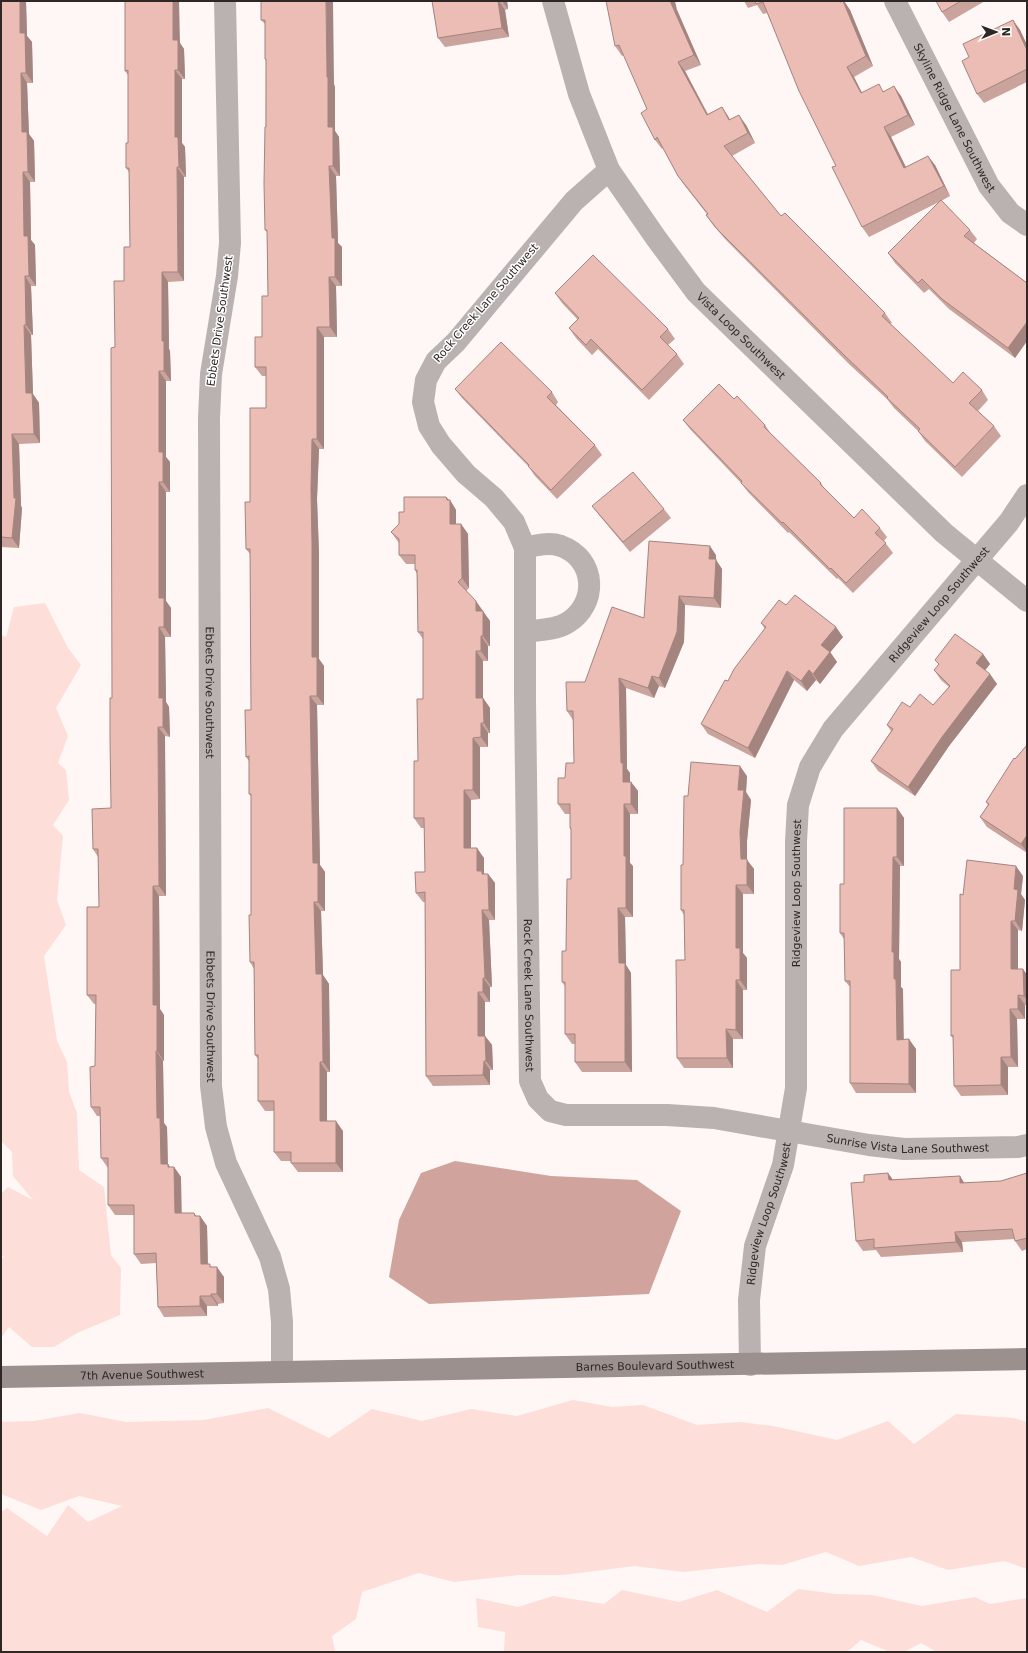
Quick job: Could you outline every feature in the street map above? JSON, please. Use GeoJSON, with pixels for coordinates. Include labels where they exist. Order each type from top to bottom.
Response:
{"type":"FeatureCollection","features":[{"type":"Feature","properties":{"kind":"street","name":"Ebbets Drive Southwest"},"geometry":{"type":"LineString","coordinates":[[225,1],[230,243],[227,276],[211,374],[209,418],[211,1086],[216,1127],[226,1163],[270,1257],[278,1289],[282,1322],[282,1372]]}},
{"type":"Feature","properties":{"kind":"street","name":"Vista Loop Southwest"},"geometry":{"type":"LineString","coordinates":[[553,1],[578,94],[609,170],[656,238],[696,292],[944,533],[1027,602]]}},
{"type":"Feature","properties":{"kind":"street","name":"Skyline Ridge Lane Southwest"},"geometry":{"type":"LineString","coordinates":[[895,1],[989,186],[1010,212],[1027,225]]}},
{"type":"Feature","properties":{"kind":"street","name":"Rock Creek Lane Southwest"},"geometry":{"type":"LineString","coordinates":[[609,170],[574,200],[456,342],[436,361],[426,380],[423,402],[429,426],[441,445],[466,474],[494,498],[514,522],[525,548],[530,1081],[538,1099],[550,1111],[566,1115],[667,1115],[714,1118],[789,1132]]}},
{"type":"Feature","properties":{"kind":"street","name":"Ridgeview Loop Southwest"},"geometry":{"type":"LineString","coordinates":[[750,1365],[749,1300],[755,1246],[783,1165],[796,1088],[796,842],[798,805],[810,767],[833,729],[1009,522],[1027,495]]}},
{"type":"Feature","properties":{"kind":"street"},"geometry":{"type":"LineString","coordinates":[[525,548],[550,544],[560,546],[570,551],[582,562],[589,578],[589,588],[586,602],[577,616],[559,626],[525,632]]}},
{"type":"Feature","properties":{"kind":"street","name":"Sunrise Vista Lane Southwest"},"geometry":{"type":"LineString","coordinates":[[789,1132],[904,1149],[1018,1147],[1027,1145]]}},
{"type":"Feature","properties":{"kind":"street","name":"Barnes Boulevard Southwest"},"geometry":{"type":"LineString","coordinates":[[282,1372],[1027,1359]]}},
{"type":"Feature","properties":{"kind":"street","name":"7th Avenue Southwest"},"geometry":{"type":"LineString","coordinates":[[1,1377],[282,1372]]}},
{"type":"Feature","properties":{"kind":"shaded area"},"geometry":{"type":"Polygon","coordinates":[[[45,603],[68,648],[81,665],[56,708],[68,736],[58,763],[66,770],[69,800],[53,825],[63,836],[57,900],[66,925],[44,956],[57,1041],[67,1062],[69,1092],[77,1113],[79,1170],[104,1187],[111,1255],[121,1268],[120,1315],[77,1333],[54,1347],[32,1347],[9,1327],[1,1338],[1,1259],[4,1257],[1,1254],[1,1194],[8,1187],[33,1200],[13,1176],[12,1152],[1,1141],[1,635],[6,637],[14,607],[45,603]]]}},
{"type":"Feature","properties":{"kind":"shaded area"},"geometry":{"type":"Polygon","coordinates":[[[455,1161],[551,1176],[637,1180],[681,1211],[649,1294],[429,1304],[389,1277],[399,1220],[421,1173],[455,1161]]]}},
{"type":"Feature","properties":{"kind":"shaded area"},"geometry":{"type":"Polygon","coordinates":[[[573,1400],[612,1407],[643,1405],[697,1425],[740,1422],[773,1426],[837,1440],[888,1421],[914,1444],[956,1414],[1014,1418],[1027,1422],[1027,1569],[1004,1561],[948,1570],[911,1557],[859,1566],[826,1552],[782,1565],[759,1564],[683,1572],[635,1566],[563,1575],[519,1575],[454,1582],[419,1573],[362,1592],[356,1619],[332,1636],[335,1652],[1,1652],[1,1512],[7,1508],[47,1536],[68,1505],[88,1522],[122,1506],[79,1496],[41,1510],[1,1494],[1,1422],[34,1421],[80,1413],[126,1422],[204,1420],[268,1408],[329,1438],[372,1409],[422,1421],[471,1409],[517,1416],[573,1400]]]}},
{"type":"Feature","properties":{"kind":"shaded area"},"geometry":{"type":"Polygon","coordinates":[[[798,1589],[836,1594],[872,1595],[922,1606],[975,1597],[990,1604],[1027,1598],[1027,1652],[937,1652],[921,1643],[904,1652],[890,1652],[861,1640],[847,1652],[504,1652],[505,1632],[478,1627],[476,1598],[518,1607],[553,1596],[604,1604],[622,1590],[679,1602],[717,1590],[767,1612],[798,1589]]]}},
{"type":"Feature","properties":{"kind":"building"},"geometry":{"type":"Polygon","coordinates":[[[1,1],[20,1],[20,33],[25,33],[26,73],[21,73],[22,132],[27,132],[28,172],[23,172],[24,236],[28,236],[29,276],[25,276],[26,325],[24,325],[26,393],[32,393],[34,434],[12,434],[14,498],[16,498],[12,538],[1,537],[1,1]]]}},
{"type":"Feature","properties":{"kind":"building"},"geometry":{"type":"Polygon","coordinates":[[[125,1],[173,1],[173,40],[178,40],[178,70],[175,70],[175,137],[178,137],[179,167],[177,167],[178,272],[162,272],[162,341],[164,341],[164,371],[159,371],[159,452],[163,452],[163,482],[159,482],[159,598],[164,598],[164,627],[159,627],[159,698],[163,698],[163,727],[158,727],[159,886],[153,886],[153,1005],[157,1005],[157,1118],[160,1118],[161,1164],[168,1164],[168,1167],[174,1167],[175,1213],[194,1213],[195,1216],[200,1216],[201,1264],[210,1264],[210,1267],[217,1267],[217,1294],[211,1294],[211,1296],[200,1296],[200,1306],[158,1307],[156,1253],[134,1254],[134,1205],[108,1205],[108,1158],[101,1158],[100,1107],[91,1107],[90,1067],[95,1066],[96,995],[87,995],[87,907],[99,907],[98,849],[93,849],[92,809],[111,808],[111,348],[115,347],[114,281],[124,281],[124,247],[130,247],[129,168],[126,168],[126,143],[128,143],[128,70],[125,71],[125,1]]]}},
{"type":"Feature","properties":{"kind":"building"},"geometry":{"type":"Polygon","coordinates":[[[261,1],[326,1],[328,127],[333,127],[333,166],[329,166],[332,238],[335,238],[335,277],[329,277],[330,327],[317,327],[317,439],[312,439],[311,489],[312,657],[317,657],[317,696],[310,696],[313,863],[318,863],[318,902],[314,902],[316,974],[322,974],[323,1062],[320,1062],[320,1121],[336,1121],[336,1163],[291,1163],[291,1152],[274,1152],[274,1101],[258,1101],[258,1055],[255,1055],[254,962],[250,962],[249,915],[251,915],[251,794],[249,794],[249,756],[246,757],[245,710],[251,710],[250,549],[246,549],[245,502],[250,502],[250,408],[266,408],[266,367],[255,367],[255,337],[262,337],[262,296],[268,296],[267,230],[265,230],[264,183],[266,59],[265,20],[261,20],[261,1]]]}},
{"type":"Feature","properties":{"kind":"building"},"geometry":{"type":"Polygon","coordinates":[[[432,1],[498,1],[502,28],[438,38],[432,1]]]}},
{"type":"Feature","properties":{"kind":"building"},"geometry":{"type":"Polygon","coordinates":[[[606,1],[670,1],[694,55],[678,62],[707,115],[722,107],[729,120],[739,115],[748,133],[724,146],[781,216],[785,213],[885,313],[882,316],[953,383],[963,372],[982,390],[969,403],[994,426],[955,467],[918,431],[920,429],[887,398],[888,397],[718,230],[706,215],[708,214],[678,176],[657,137],[655,140],[641,113],[647,109],[619,45],[615,46],[606,1]]]}},
{"type":"Feature","properties":{"kind":"building"},"geometry":{"type":"Polygon","coordinates":[[[755,1],[843,1],[866,56],[847,67],[861,93],[879,84],[883,92],[894,86],[908,115],[884,127],[904,168],[928,156],[944,186],[862,227],[832,167],[836,166],[799,91],[763,2],[756,4],[755,1]]]}},
{"type":"Feature","properties":{"kind":"building"},"geometry":{"type":"Polygon","coordinates":[[[936,1],[961,1],[942,12],[936,1]]]}},
{"type":"Feature","properties":{"kind":"building"},"geometry":{"type":"Polygon","coordinates":[[[1013,20],[1027,50],[1027,69],[977,94],[962,61],[969,57],[963,44],[1013,20]]]}},
{"type":"Feature","properties":{"kind":"building"},"geometry":{"type":"Polygon","coordinates":[[[941,200],[970,230],[964,236],[1027,283],[1027,322],[1008,348],[942,299],[922,279],[918,283],[888,253],[941,200]]]}},
{"type":"Feature","properties":{"kind":"building"},"geometry":{"type":"Polygon","coordinates":[[[593,255],[668,329],[660,337],[677,354],[642,390],[591,339],[586,345],[569,328],[579,318],[555,293],[593,255]]]}},
{"type":"Feature","properties":{"kind":"building"},"geometry":{"type":"Polygon","coordinates":[[[501,342],[552,392],[547,397],[595,445],[551,490],[528,466],[529,465],[455,389],[501,342]]]}},
{"type":"Feature","properties":{"kind":"building"},"geometry":{"type":"Polygon","coordinates":[[[719,384],[734,399],[737,396],[765,425],[764,427],[854,518],[862,509],[880,528],[875,533],[886,543],[846,583],[741,483],[742,481],[683,420],[719,384]]]}},
{"type":"Feature","properties":{"kind":"building"},"geometry":{"type":"Polygon","coordinates":[[[633,472],[664,509],[623,542],[592,506],[633,472]]]}},
{"type":"Feature","properties":{"kind":"building"},"geometry":{"type":"Polygon","coordinates":[[[404,497],[446,497],[447,500],[450,500],[450,524],[461,524],[462,578],[458,582],[476,601],[476,611],[483,611],[483,636],[481,636],[481,651],[476,651],[476,698],[483,698],[484,723],[481,723],[481,737],[473,738],[473,790],[464,790],[464,848],[477,848],[477,871],[482,871],[482,874],[488,874],[489,910],[482,910],[485,978],[483,978],[483,992],[478,992],[478,1036],[485,1036],[486,1061],[484,1061],[483,1075],[426,1076],[425,892],[416,893],[415,872],[425,872],[424,818],[414,818],[414,761],[418,761],[417,699],[423,699],[423,632],[418,632],[417,570],[415,570],[415,555],[399,555],[399,539],[391,532],[399,524],[399,512],[404,512],[404,497]]]}},
{"type":"Feature","properties":{"kind":"building"},"geometry":{"type":"Polygon","coordinates":[[[649,541],[710,546],[709,559],[716,559],[714,598],[679,596],[677,632],[659,678],[652,676],[648,688],[619,678],[621,763],[623,763],[623,782],[631,782],[631,804],[624,804],[626,908],[618,908],[619,963],[625,963],[625,1062],[575,1062],[575,1034],[565,1034],[565,982],[562,982],[562,951],[566,951],[567,879],[571,879],[571,828],[570,804],[558,804],[558,778],[565,778],[566,763],[574,763],[573,711],[567,711],[566,682],[585,682],[612,607],[644,618],[649,541]]]}},
{"type":"Feature","properties":{"kind":"building"},"geometry":{"type":"Polygon","coordinates":[[[795,595],[836,627],[821,645],[830,652],[813,674],[809,670],[801,681],[787,671],[748,748],[701,724],[725,680],[728,681],[734,669],[766,627],[761,623],[779,600],[786,605],[795,595]]]}},
{"type":"Feature","properties":{"kind":"building"},"geometry":{"type":"Polygon","coordinates":[[[955,634],[983,654],[976,663],[990,674],[942,737],[908,787],[871,761],[893,729],[887,725],[902,702],[910,707],[920,694],[933,705],[950,686],[934,670],[939,664],[935,660],[955,634]]]}},
{"type":"Feature","properties":{"kind":"building"},"geometry":{"type":"Polygon","coordinates":[[[1027,745],[1027,835],[1021,844],[980,817],[989,804],[986,802],[1014,758],[1015,759],[1027,745]]]}},
{"type":"Feature","properties":{"kind":"building"},"geometry":{"type":"Polygon","coordinates":[[[691,762],[740,766],[738,790],[744,790],[740,832],[741,859],[747,859],[747,885],[736,885],[736,948],[740,948],[740,980],[736,980],[736,1030],[726,1029],[727,1058],[677,1058],[676,960],[685,960],[684,910],[681,910],[681,865],[683,865],[684,796],[688,796],[691,762]]]}},
{"type":"Feature","properties":{"kind":"building"},"geometry":{"type":"Polygon","coordinates":[[[844,808],[897,808],[897,857],[893,857],[892,952],[894,952],[894,979],[896,979],[897,1040],[909,1039],[909,1084],[850,1083],[850,981],[845,981],[844,933],[840,933],[840,884],[844,884],[844,808]]]}},
{"type":"Feature","properties":{"kind":"building"},"geometry":{"type":"Polygon","coordinates":[[[967,860],[1016,866],[1014,889],[1018,890],[1015,921],[1011,921],[1011,969],[1023,969],[1024,996],[1018,995],[1018,1009],[1010,1009],[1011,1057],[1001,1057],[1001,1085],[954,1086],[953,1035],[951,1036],[951,970],[960,970],[960,894],[963,895],[967,860]]]}},
{"type":"Feature","properties":{"kind":"building"},"geometry":{"type":"Polygon","coordinates":[[[888,1173],[889,1180],[960,1176],[960,1183],[1001,1181],[1027,1173],[1027,1238],[1015,1241],[1012,1229],[955,1232],[956,1242],[874,1248],[874,1239],[856,1241],[851,1183],[864,1182],[864,1175],[888,1173]]]}}]}
